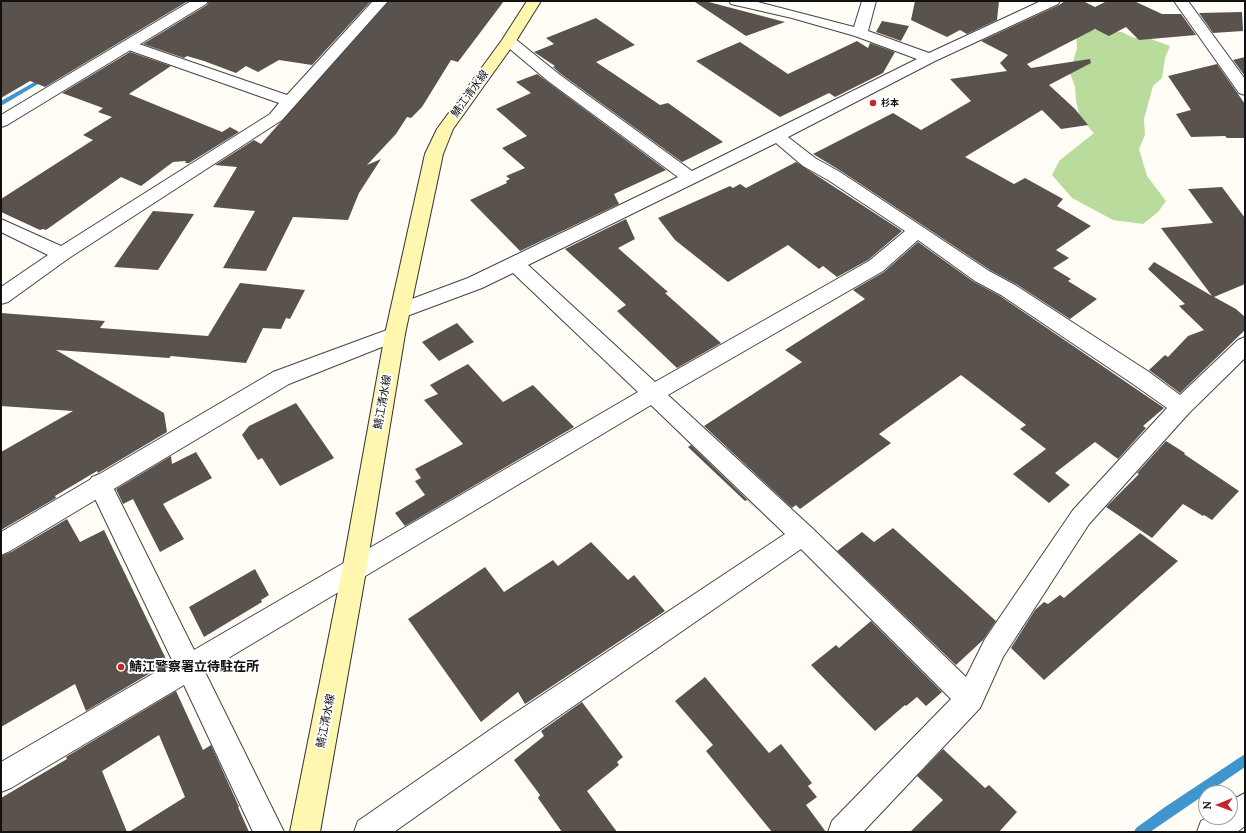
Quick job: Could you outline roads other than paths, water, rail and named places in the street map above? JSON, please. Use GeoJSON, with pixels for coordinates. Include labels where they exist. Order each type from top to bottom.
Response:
{"type":"FeatureCollection","features":[{"type":"Feature","properties":{"kind":"main road","name":"鯖江清水線"},"geometry":{"type":"LineString","coordinates":[[305,832],[354,571],[395,334],[434,154],[445,129],[509,41],[534,1]]}},
{"type":"Feature","properties":{"kind":"street"},"geometry":{"type":"LineString","coordinates":[[1,122],[201,1]]}},
{"type":"Feature","properties":{"kind":"street"},"geometry":{"type":"LineString","coordinates":[[1,297],[62,254],[276,117],[288,101],[381,1]]}},
{"type":"Feature","properties":{"kind":"street"},"geometry":{"type":"LineString","coordinates":[[736,1],[796,15],[860,33],[930,58]]}},
{"type":"Feature","properties":{"kind":"street"},"geometry":{"type":"LineString","coordinates":[[860,33],[870,1]]}},
{"type":"Feature","properties":{"kind":"street"},"geometry":{"type":"LineString","coordinates":[[400,311],[476,283],[777,136],[930,58],[1053,1]]}},
{"type":"Feature","properties":{"kind":"street"},"geometry":{"type":"LineString","coordinates":[[1181,1],[1245,90]]}},
{"type":"Feature","properties":{"kind":"street"},"geometry":{"type":"LineString","coordinates":[[509,41],[554,78],[690,178]]}},
{"type":"Feature","properties":{"kind":"street"},"geometry":{"type":"LineString","coordinates":[[128,44],[288,101]]}},
{"type":"Feature","properties":{"kind":"street"},"geometry":{"type":"LineString","coordinates":[[777,136],[809,162],[834,176],[982,276],[1008,290],[1141,378],[1181,407]]}},
{"type":"Feature","properties":{"kind":"street"},"geometry":{"type":"LineString","coordinates":[[1,225],[62,254]]}},
{"type":"Feature","properties":{"kind":"street"},"geometry":{"type":"LineString","coordinates":[[1,778],[654,393],[876,266],[917,231]]}},
{"type":"Feature","properties":{"kind":"street"},"geometry":{"type":"LineString","coordinates":[[515,264],[654,393],[803,535],[970,699]]}},
{"type":"Feature","properties":{"kind":"street"},"geometry":{"type":"LineString","coordinates":[[1,544],[281,378],[395,334]]}},
{"type":"Feature","properties":{"kind":"street"},"geometry":{"type":"LineString","coordinates":[[844,832],[970,699],[994,648],[1081,517],[1181,407],[1245,345]]}},
{"type":"Feature","properties":{"kind":"street"},"geometry":{"type":"LineString","coordinates":[[100,484],[269,832]]}},
{"type":"Feature","properties":{"kind":"street"},"geometry":{"type":"LineString","coordinates":[[369,832],[510,733],[803,535]]}},
{"type":"Feature","properties":{"kind":"street"},"geometry":{"type":"LineString","coordinates":[[1212,832],[1245,808]]}},
{"type":"Feature","properties":{"kind":"waterway"},"geometry":{"type":"LineString","coordinates":[[1,104],[47,77]]}},
{"type":"Feature","properties":{"kind":"waterway"},"geometry":{"type":"LineString","coordinates":[[1140,832],[1245,760]]}},
{"type":"Feature","properties":{"kind":"place","name":"杉本"},"geometry":{"type":"Point","coordinates":[873,103]}},
{"type":"Feature","properties":{"kind":"place","name":"鯖江警察署立待駐在所"},"geometry":{"type":"Point","coordinates":[121,667]}}]}
